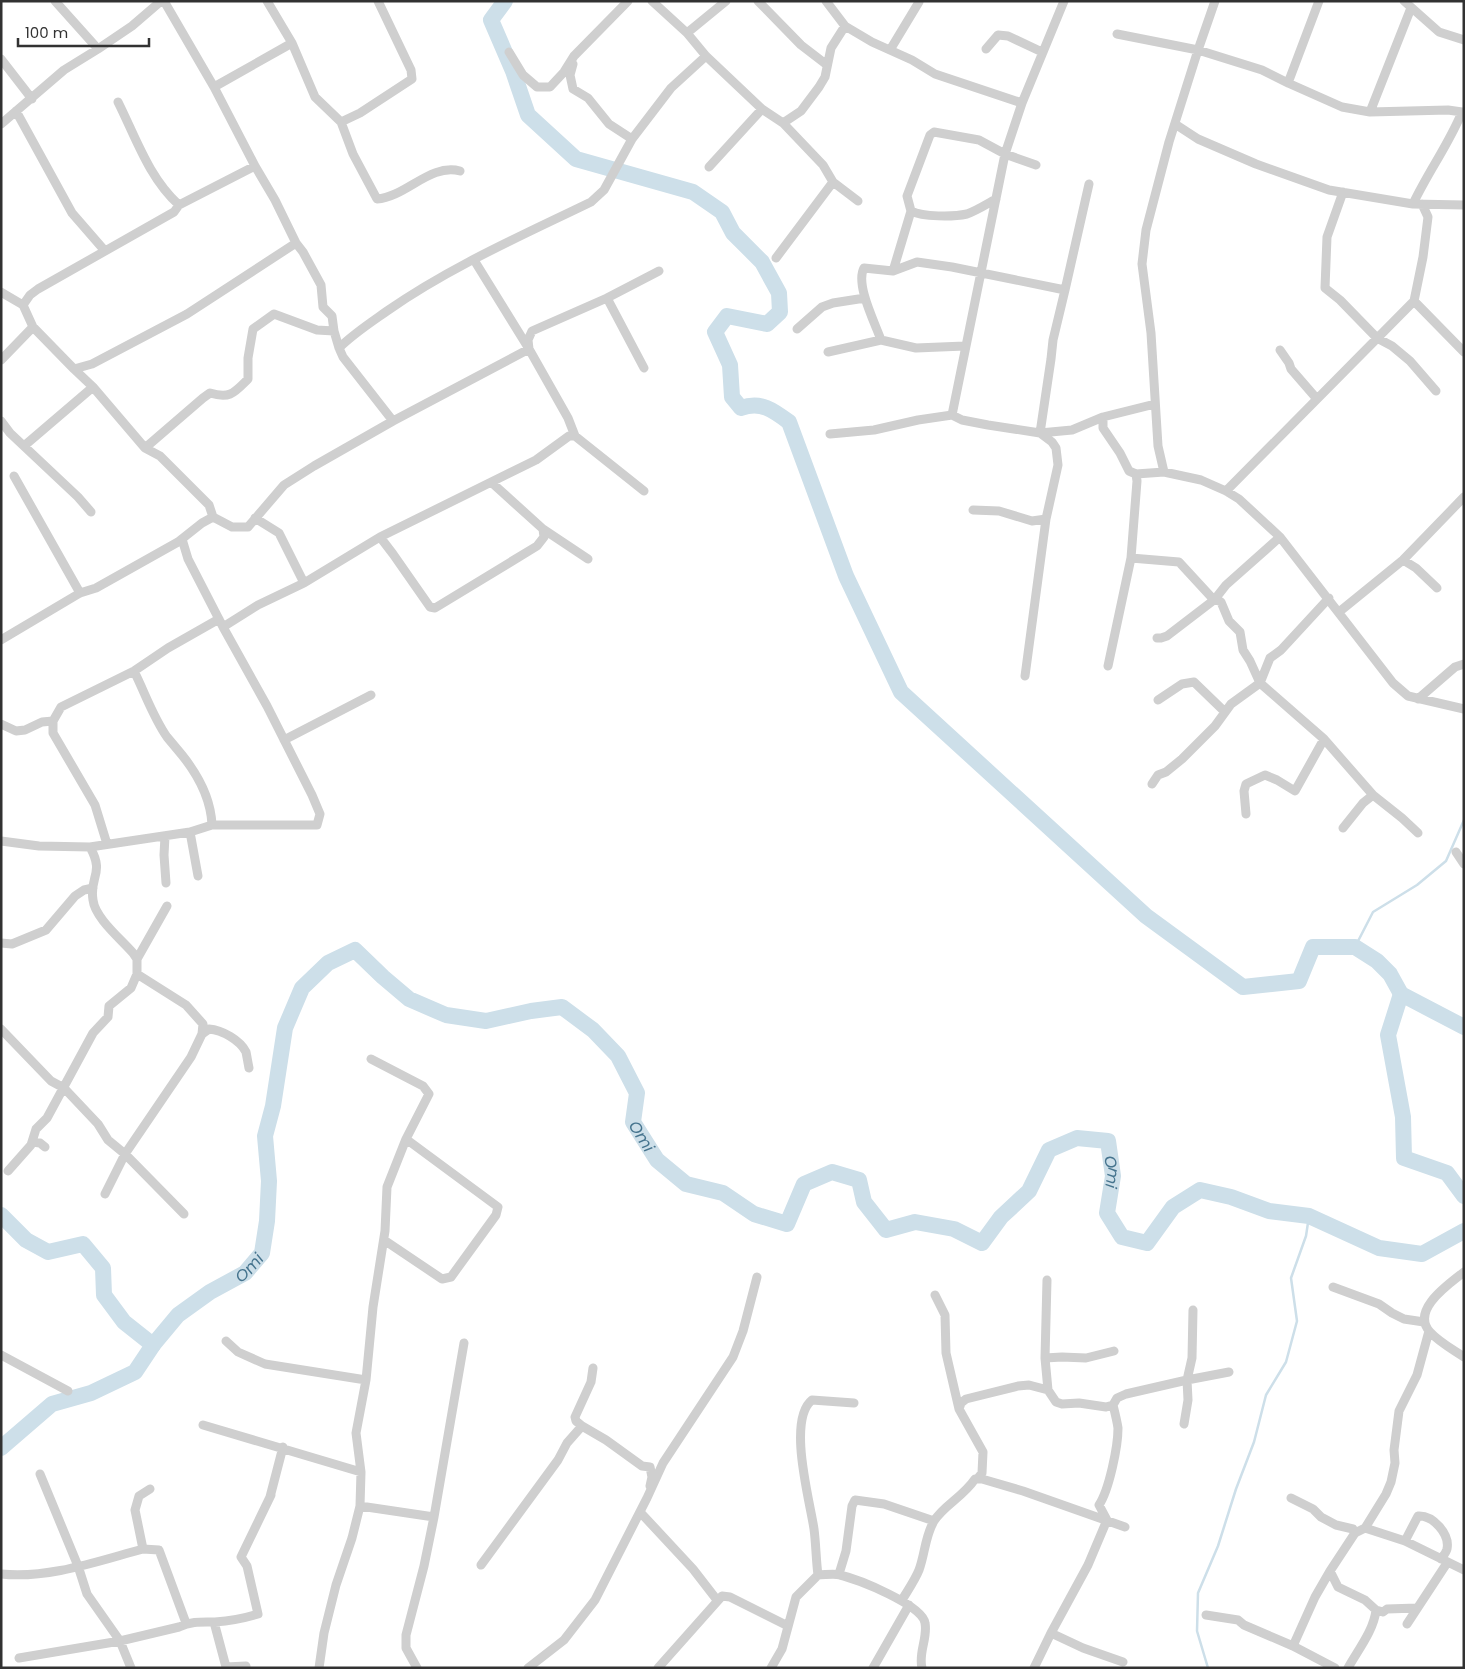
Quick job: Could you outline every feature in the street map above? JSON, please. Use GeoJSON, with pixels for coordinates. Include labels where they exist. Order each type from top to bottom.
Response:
{"type":"FeatureCollection","features":[{"type":"Feature","properties":{"kind":"street"},"geometry":{"type":"LineString","coordinates":[[55,1],[98,49]]}},
{"type":"Feature","properties":{"kind":"street"},"geometry":{"type":"LineString","coordinates":[[1,124],[64,70],[132,26],[163,1],[214,87],[296,243],[322,285],[323,306],[332,316],[338,348],[393,421]]}},
{"type":"Feature","properties":{"kind":"street"},"geometry":{"type":"LineString","coordinates":[[267,1],[292,43],[315,96],[341,122],[353,154],[377,199],[388,198],[434,173],[452,169],[460,171]]}},
{"type":"Feature","properties":{"kind":"street"},"geometry":{"type":"LineString","coordinates":[[341,122],[360,113],[412,79],[411,70],[378,1]]}},
{"type":"Feature","properties":{"kind":"street"},"geometry":{"type":"LineString","coordinates":[[508,52],[524,75],[537,87],[550,87],[564,72],[574,56],[628,1]]}},
{"type":"Feature","properties":{"kind":"street"},"geometry":{"type":"LineString","coordinates":[[652,1],[687,33],[706,56],[762,109],[783,123],[824,165],[833,182],[858,201]]}},
{"type":"Feature","properties":{"kind":"street"},"geometry":{"type":"LineString","coordinates":[[687,33],[726,1]]}},
{"type":"Feature","properties":{"kind":"street"},"geometry":{"type":"LineString","coordinates":[[758,1],[801,45],[827,65]]}},
{"type":"Feature","properties":{"kind":"street"},"geometry":{"type":"LineString","coordinates":[[826,1],[845,26],[872,42],[935,74],[1022,103]]}},
{"type":"Feature","properties":{"kind":"street"},"geometry":{"type":"LineString","coordinates":[[952,415],[1005,154],[1022,103],[1064,1]]}},
{"type":"Feature","properties":{"kind":"street"},"geometry":{"type":"LineString","coordinates":[[1164,472],[1158,446],[1151,333],[1142,264],[1146,230],[1175,124],[1198,50],[1216,1]]}},
{"type":"Feature","properties":{"kind":"street"},"geometry":{"type":"LineString","coordinates":[[1288,83],[1320,1]]}},
{"type":"Feature","properties":{"kind":"street"},"geometry":{"type":"LineString","coordinates":[[1404,1],[1439,32],[1464,40]]}},
{"type":"Feature","properties":{"kind":"street"},"geometry":{"type":"LineString","coordinates":[[890,50],[920,2]]}},
{"type":"Feature","properties":{"kind":"street"},"geometry":{"type":"LineString","coordinates":[[1370,112],[1411,8]]}},
{"type":"Feature","properties":{"kind":"street"},"geometry":{"type":"LineString","coordinates":[[783,123],[801,111],[819,87],[825,77],[831,48],[845,26]]}},
{"type":"Feature","properties":{"kind":"street"},"geometry":{"type":"LineString","coordinates":[[1117,34],[1198,50],[1262,70],[1342,107],[1370,112],[1463,110],[1454,131],[1426,177],[1418,204]]}},
{"type":"Feature","properties":{"kind":"street"},"geometry":{"type":"LineString","coordinates":[[986,49],[998,35],[1008,36],[1042,52]]}},
{"type":"Feature","properties":{"kind":"street"},"geometry":{"type":"LineString","coordinates":[[214,87],[292,43]]}},
{"type":"Feature","properties":{"kind":"street"},"geometry":{"type":"LineString","coordinates":[[574,56],[570,75],[573,90],[588,98],[609,124],[632,139]]}},
{"type":"Feature","properties":{"kind":"street"},"geometry":{"type":"LineString","coordinates":[[338,348],[415,291],[484,253],[591,202],[604,190],[632,139],[671,88],[706,56]]}},
{"type":"Feature","properties":{"kind":"street"},"geometry":{"type":"LineString","coordinates":[[1,60],[32,99]]}},
{"type":"Feature","properties":{"kind":"street"},"geometry":{"type":"LineString","coordinates":[[118,102],[153,174],[166,193],[179,205]]}},
{"type":"Feature","properties":{"kind":"street"},"geometry":{"type":"LineString","coordinates":[[709,167],[762,109]]}},
{"type":"Feature","properties":{"kind":"street"},"geometry":{"type":"LineString","coordinates":[[16,111],[72,213],[105,251]]}},
{"type":"Feature","properties":{"kind":"street"},"geometry":{"type":"LineString","coordinates":[[1175,124],[1198,138],[1256,164],[1329,190],[1418,204],[1464,204]]}},
{"type":"Feature","properties":{"kind":"street"},"geometry":{"type":"LineString","coordinates":[[893,271],[911,210],[907,196],[930,136],[934,132],[979,140],[1005,154],[1036,165]]}},
{"type":"Feature","properties":{"kind":"street"},"geometry":{"type":"LineString","coordinates":[[23,305],[38,288],[174,212],[179,205],[255,166]]}},
{"type":"Feature","properties":{"kind":"street"},"geometry":{"type":"LineString","coordinates":[[776,258],[833,182]]}},
{"type":"Feature","properties":{"kind":"street"},"geometry":{"type":"LineString","coordinates":[[1040,433],[1052,359],[1053,340],[1089,184]]}},
{"type":"Feature","properties":{"kind":"street"},"geometry":{"type":"LineString","coordinates":[[1343,192],[1327,237],[1325,288],[1340,300],[1377,338],[1392,346],[1410,361],[1436,391]]}},
{"type":"Feature","properties":{"kind":"street"},"geometry":{"type":"LineString","coordinates":[[911,210],[918,214],[967,214],[996,199]]}},
{"type":"Feature","properties":{"kind":"street"},"geometry":{"type":"LineString","coordinates":[[1226,491],[1414,301],[1422,263],[1428,217],[1418,204]]}},
{"type":"Feature","properties":{"kind":"street"},"geometry":{"type":"LineString","coordinates":[[74,369],[92,364],[188,314],[296,243]]}},
{"type":"Feature","properties":{"kind":"street"},"geometry":{"type":"LineString","coordinates":[[474,260],[529,349],[568,418],[575,436],[644,491]]}},
{"type":"Feature","properties":{"kind":"street"},"geometry":{"type":"LineString","coordinates":[[881,340],[865,298],[861,274],[864,268],[893,271],[917,262],[1065,290]]}},
{"type":"Feature","properties":{"kind":"street"},"geometry":{"type":"LineString","coordinates":[[529,349],[528,340],[532,332],[607,298],[659,271]]}},
{"type":"Feature","properties":{"kind":"street"},"geometry":{"type":"LineString","coordinates":[[1,292],[23,305],[34,327],[93,387],[145,448],[160,456],[209,506],[213,517],[232,527],[248,527],[284,485],[314,466],[393,421],[529,349]]}},
{"type":"Feature","properties":{"kind":"street"},"geometry":{"type":"LineString","coordinates":[[607,298],[644,368]]}},
{"type":"Feature","properties":{"kind":"street"},"geometry":{"type":"LineString","coordinates":[[797,329],[822,307],[833,303],[865,298]]}},
{"type":"Feature","properties":{"kind":"street"},"geometry":{"type":"LineString","coordinates":[[1414,301],[1464,352]]}},
{"type":"Feature","properties":{"kind":"street"},"geometry":{"type":"LineString","coordinates":[[145,448],[210,393],[221,396],[234,394],[248,380],[248,358],[254,329],[274,314],[317,330],[334,331]]}},
{"type":"Feature","properties":{"kind":"street"},"geometry":{"type":"LineString","coordinates":[[1,360],[34,327]]}},
{"type":"Feature","properties":{"kind":"street"},"geometry":{"type":"LineString","coordinates":[[828,352],[881,340],[916,348],[965,346]]}},
{"type":"Feature","properties":{"kind":"street"},"geometry":{"type":"LineString","coordinates":[[1280,350],[1291,370],[1317,399]]}},
{"type":"Feature","properties":{"kind":"street"},"geometry":{"type":"LineString","coordinates":[[24,446],[93,387]]}},
{"type":"Feature","properties":{"kind":"street"},"geometry":{"type":"LineString","coordinates":[[830,434],[874,430],[918,420],[952,415],[962,420],[979,424],[1040,433],[1072,430],[1103,417],[1155,404]]}},
{"type":"Feature","properties":{"kind":"street"},"geometry":{"type":"LineString","coordinates":[[1103,417],[1103,428],[1120,453],[1129,471],[1136,474],[1164,472],[1201,480],[1226,491],[1239,500],[1280,537],[1393,683],[1408,696],[1464,709]]}},
{"type":"Feature","properties":{"kind":"street"},"geometry":{"type":"LineString","coordinates":[[1,421],[10,433],[78,497],[91,512]]}},
{"type":"Feature","properties":{"kind":"street"},"geometry":{"type":"LineString","coordinates":[[1025,676],[1046,520],[1058,464],[1056,448],[1052,442],[1040,433]]}},
{"type":"Feature","properties":{"kind":"street"},"geometry":{"type":"LineString","coordinates":[[107,844],[95,805],[53,733],[53,721],[61,707],[134,671],[168,648],[304,583],[380,537],[536,460],[569,436],[575,436]]}},
{"type":"Feature","properties":{"kind":"street"},"geometry":{"type":"LineString","coordinates":[[1108,666],[1131,558],[1136,474]]}},
{"type":"Feature","properties":{"kind":"street"},"geometry":{"type":"LineString","coordinates":[[14,476],[80,594]]}},
{"type":"Feature","properties":{"kind":"street"},"geometry":{"type":"LineString","coordinates":[[491,482],[543,529],[588,559]]}},
{"type":"Feature","properties":{"kind":"street"},"geometry":{"type":"LineString","coordinates":[[1339,612],[1403,560],[1464,497]]}},
{"type":"Feature","properties":{"kind":"street"},"geometry":{"type":"LineString","coordinates":[[973,510],[999,512],[1032,521],[1046,520]]}},
{"type":"Feature","properties":{"kind":"street"},"geometry":{"type":"LineString","coordinates":[[1,640],[80,594],[96,588],[178,542],[202,523],[213,517]]}},
{"type":"Feature","properties":{"kind":"street"},"geometry":{"type":"LineString","coordinates":[[255,518],[280,533],[304,583]]}},
{"type":"Feature","properties":{"kind":"street"},"geometry":{"type":"LineString","coordinates":[[380,537],[430,607],[436,608],[537,546],[544,537],[543,529]]}},
{"type":"Feature","properties":{"kind":"street"},"geometry":{"type":"LineString","coordinates":[[1280,537],[1226,585],[1216,599],[1221,602],[1229,621],[1240,632],[1243,650],[1260,683],[1324,740],[1373,795],[1418,833]]}},
{"type":"Feature","properties":{"kind":"street"},"geometry":{"type":"LineString","coordinates":[[1,841],[39,846],[90,847],[190,832],[212,825],[317,825],[320,814],[284,740],[188,560],[182,540],[178,542]]}},
{"type":"Feature","properties":{"kind":"street"},"geometry":{"type":"LineString","coordinates":[[1131,558],[1179,562],[1214,600],[1167,636],[1156,638]]}},
{"type":"Feature","properties":{"kind":"street"},"geometry":{"type":"LineString","coordinates":[[1403,560],[1416,568],[1437,588]]}},
{"type":"Feature","properties":{"kind":"street"},"geometry":{"type":"LineString","coordinates":[[1152,784],[1158,775],[1166,772],[1196,747],[1231,704],[1260,683],[1270,658],[1280,650],[1329,598]]}},
{"type":"Feature","properties":{"kind":"street"},"geometry":{"type":"LineString","coordinates":[[1418,699],[1456,667],[1464,664]]}},
{"type":"Feature","properties":{"kind":"street"},"geometry":{"type":"LineString","coordinates":[[134,671],[153,713],[168,737],[184,756],[203,787],[212,825]]}},
{"type":"Feature","properties":{"kind":"street"},"geometry":{"type":"LineString","coordinates":[[1158,700],[1182,684],[1194,682],[1225,712]]}},
{"type":"Feature","properties":{"kind":"street"},"geometry":{"type":"LineString","coordinates":[[284,740],[371,695]]}},
{"type":"Feature","properties":{"kind":"street"},"geometry":{"type":"LineString","coordinates":[[1,724],[16,731],[25,730],[42,722],[53,721]]}},
{"type":"Feature","properties":{"kind":"street"},"geometry":{"type":"LineString","coordinates":[[1246,814],[1244,790],[1246,784],[1265,775],[1296,791],[1324,740]]}},
{"type":"Feature","properties":{"kind":"street"},"geometry":{"type":"LineString","coordinates":[[1343,828],[1373,795]]}},
{"type":"Feature","properties":{"kind":"street"},"geometry":{"type":"LineString","coordinates":[[190,832],[198,876]]}},
{"type":"Feature","properties":{"kind":"street"},"geometry":{"type":"LineString","coordinates":[[165,836],[166,883]]}},
{"type":"Feature","properties":{"kind":"street"},"geometry":{"type":"LineString","coordinates":[[90,847],[96,858],[98,868],[93,888],[93,900],[97,913],[133,952],[137,959]]}},
{"type":"Feature","properties":{"kind":"street"},"geometry":{"type":"LineString","coordinates":[[1456,852],[1464,864]]}},
{"type":"Feature","properties":{"kind":"street"},"geometry":{"type":"LineString","coordinates":[[1,943],[12,944],[46,930],[75,896],[84,890],[93,888]]}},
{"type":"Feature","properties":{"kind":"street"},"geometry":{"type":"LineString","coordinates":[[8,1171],[32,1142],[36,1129],[47,1118],[94,1033],[108,1017],[110,1006],[131,988],[137,974],[137,959],[167,906]]}},
{"type":"Feature","properties":{"kind":"street"},"geometry":{"type":"LineString","coordinates":[[105,1194],[125,1154],[191,1057],[202,1034],[202,1024],[186,1005],[137,974]]}},
{"type":"Feature","properties":{"kind":"street"},"geometry":{"type":"LineString","coordinates":[[1,1029],[52,1081],[64,1088],[98,1124],[108,1140],[125,1154],[184,1214]]}},
{"type":"Feature","properties":{"kind":"street"},"geometry":{"type":"LineString","coordinates":[[202,1034],[209,1029],[215,1030],[238,1041],[246,1052],[249,1068]]}},
{"type":"Feature","properties":{"kind":"street"},"geometry":{"type":"LineString","coordinates":[[319,1668],[324,1633],[336,1585],[352,1538],[360,1506],[361,1472],[356,1433],[366,1380],[373,1307],[384,1240],[387,1187],[406,1140],[429,1094],[423,1086],[371,1058]]}},
{"type":"Feature","properties":{"kind":"street"},"geometry":{"type":"LineString","coordinates":[[384,1240],[442,1279],[451,1277],[496,1214],[498,1208],[406,1140]]}},
{"type":"Feature","properties":{"kind":"street"},"geometry":{"type":"LineString","coordinates":[[32,1142],[40,1143],[45,1147]]}},
{"type":"Feature","properties":{"kind":"street"},"geometry":{"type":"LineString","coordinates":[[1464,1272],[1433,1298],[1425,1311],[1424,1322],[1429,1331],[1441,1342],[1464,1357]]}},
{"type":"Feature","properties":{"kind":"street"},"geometry":{"type":"LineString","coordinates":[[528,1668],[564,1640],[595,1600],[663,1463],[733,1357],[743,1331],[758,1277]]}},
{"type":"Feature","properties":{"kind":"street"},"geometry":{"type":"LineString","coordinates":[[1047,1280],[1044,1358],[1048,1390],[1056,1402],[1062,1404],[1079,1403],[1106,1407],[1113,1405]]}},
{"type":"Feature","properties":{"kind":"street"},"geometry":{"type":"LineString","coordinates":[[1333,1287],[1379,1304],[1404,1319],[1424,1322]]}},
{"type":"Feature","properties":{"kind":"street"},"geometry":{"type":"LineString","coordinates":[[873,1668],[906,1602],[919,1570],[927,1538],[934,1521],[982,1473],[983,1452],[959,1409],[946,1353],[945,1315],[935,1295]]}},
{"type":"Feature","properties":{"kind":"street"},"geometry":{"type":"LineString","coordinates":[[1184,1424],[1188,1400],[1187,1380],[1192,1358],[1193,1310]]}},
{"type":"Feature","properties":{"kind":"street"},"geometry":{"type":"LineString","coordinates":[[1293,1646],[1315,1597],[1330,1571],[1355,1533],[1365,1528],[1386,1494],[1395,1463],[1394,1450],[1399,1411],[1417,1375],[1429,1331]]}},
{"type":"Feature","properties":{"kind":"street"},"geometry":{"type":"LineString","coordinates":[[226,1341],[238,1352],[265,1364],[366,1380]]}},
{"type":"Feature","properties":{"kind":"street"},"geometry":{"type":"LineString","coordinates":[[418,1668],[406,1648],[406,1635],[424,1566],[434,1517],[464,1344]]}},
{"type":"Feature","properties":{"kind":"street"},"geometry":{"type":"LineString","coordinates":[[1044,1358],[1086,1358],[1114,1351]]}},
{"type":"Feature","properties":{"kind":"street"},"geometry":{"type":"LineString","coordinates":[[1,1355],[68,1391]]}},
{"type":"Feature","properties":{"kind":"street"},"geometry":{"type":"LineString","coordinates":[[593,1368],[591,1382],[575,1417],[576,1421],[642,1466],[650,1467],[652,1477],[647,1498]]}},
{"type":"Feature","properties":{"kind":"street"},"geometry":{"type":"LineString","coordinates":[[1107,1520],[1099,1505],[1105,1496],[1116,1448],[1118,1428],[1113,1405],[1117,1398],[1126,1394],[1229,1372]]}},
{"type":"Feature","properties":{"kind":"street"},"geometry":{"type":"LineString","coordinates":[[959,1409],[961,1403],[966,1399],[1018,1386],[1029,1385],[1048,1390]]}},
{"type":"Feature","properties":{"kind":"street"},"geometry":{"type":"LineString","coordinates":[[818,1575],[814,1532],[801,1461],[800,1439],[803,1415],[807,1404],[812,1400],[854,1403]]}},
{"type":"Feature","properties":{"kind":"street"},"geometry":{"type":"LineString","coordinates":[[203,1425],[361,1472]]}},
{"type":"Feature","properties":{"kind":"street"},"geometry":{"type":"LineString","coordinates":[[481,1565],[558,1460],[567,1443],[582,1426]]}},
{"type":"Feature","properties":{"kind":"street"},"geometry":{"type":"LineString","coordinates":[[19,1658],[120,1640],[179,1627],[186,1623],[214,1622],[258,1614],[247,1566],[241,1558],[271,1496],[283,1448]]}},
{"type":"Feature","properties":{"kind":"street"},"geometry":{"type":"LineString","coordinates":[[40,1474],[78,1566],[87,1594],[120,1640],[131,1668]]}},
{"type":"Feature","properties":{"kind":"street"},"geometry":{"type":"LineString","coordinates":[[978,1478],[1023,1491],[1124,1527]]}},
{"type":"Feature","properties":{"kind":"street"},"geometry":{"type":"LineString","coordinates":[[143,1548],[135,1510],[139,1496],[150,1489]]}},
{"type":"Feature","properties":{"kind":"street"},"geometry":{"type":"LineString","coordinates":[[1291,1498],[1313,1509],[1321,1517],[1336,1525],[1353,1529],[1355,1533]]}},
{"type":"Feature","properties":{"kind":"street"},"geometry":{"type":"LineString","coordinates":[[839,1574],[846,1550],[852,1506],[855,1500],[884,1504],[934,1521]]}},
{"type":"Feature","properties":{"kind":"street"},"geometry":{"type":"LineString","coordinates":[[360,1506],[434,1517]]}},
{"type":"Feature","properties":{"kind":"street"},"geometry":{"type":"LineString","coordinates":[[640,1512],[693,1569],[716,1600]]}},
{"type":"Feature","properties":{"kind":"street"},"geometry":{"type":"LineString","coordinates":[[1406,1541],[1418,1516],[1424,1516],[1438,1525],[1447,1542],[1444,1561],[1407,1624]]}},
{"type":"Feature","properties":{"kind":"street"},"geometry":{"type":"LineString","coordinates":[[1034,1668],[1088,1565],[1107,1520]]}},
{"type":"Feature","properties":{"kind":"street"},"geometry":{"type":"LineString","coordinates":[[1365,1528],[1406,1541],[1464,1570]]}},
{"type":"Feature","properties":{"kind":"street"},"geometry":{"type":"LineString","coordinates":[[1,1574],[33,1575],[78,1566],[143,1548],[159,1550],[186,1623]]}},
{"type":"Feature","properties":{"kind":"street"},"geometry":{"type":"LineString","coordinates":[[1330,1571],[1338,1586],[1365,1600],[1376,1610],[1383,1612],[1387,1610],[1417,1608]]}},
{"type":"Feature","properties":{"kind":"street"},"geometry":{"type":"LineString","coordinates":[[771,1668],[782,1649],[796,1598],[818,1575],[839,1574],[906,1602],[920,1612],[925,1622],[920,1659],[922,1668]]}},
{"type":"Feature","properties":{"kind":"street"},"geometry":{"type":"LineString","coordinates":[[658,1668],[716,1600],[722,1596],[730,1597],[788,1626]]}},
{"type":"Feature","properties":{"kind":"street"},"geometry":{"type":"LineString","coordinates":[[1348,1668],[1369,1631],[1376,1610]]}},
{"type":"Feature","properties":{"kind":"street"},"geometry":{"type":"LineString","coordinates":[[1206,1615],[1238,1620],[1244,1625],[1293,1646],[1335,1668]]}},
{"type":"Feature","properties":{"kind":"street"},"geometry":{"type":"LineString","coordinates":[[214,1622],[226,1667],[246,1666],[246,1668]]}},
{"type":"Feature","properties":{"kind":"street"},"geometry":{"type":"LineString","coordinates":[[1051,1633],[1083,1648],[1122,1662]]}},
{"type":"Feature","properties":{"kind":"waterway"},"geometry":{"type":"LineString","coordinates":[[505,1],[491,20],[513,71],[528,115],[576,159],[693,192],[722,212],[733,233],[762,262],[779,293],[780,312],[767,324],[727,316],[715,332],[730,365],[732,397],[741,408],[761,406],[772,410],[789,422],[846,576],[901,692],[1146,916],[1243,987],[1299,981],[1313,947],[1355,947],[1377,961],[1390,974],[1401,994]]}},
{"type":"Feature","properties":{"kind":"waterway"},"geometry":{"type":"LineString","coordinates":[[1355,947],[1373,912],[1417,885],[1446,861],[1464,820]]}},
{"type":"Feature","properties":{"kind":"waterway","name":"Omi"},"geometry":{"type":"LineString","coordinates":[[1,1448],[52,1404],[91,1393],[135,1372],[153,1345],[178,1315],[210,1292],[245,1273],[262,1253],[267,1221],[269,1181],[265,1136],[273,1106],[285,1028],[302,988],[328,963],[355,950],[409,999],[446,1015],[486,1021],[531,1011],[562,1007],[593,1030],[618,1056],[637,1093],[633,1122],[657,1160],[686,1184],[723,1193],[754,1214],[787,1224],[804,1184],[832,1172],[859,1180],[864,1202],[886,1230],[915,1222],[954,1229],[982,1243],[1001,1217],[1029,1191],[1049,1150],[1077,1138],[1108,1141],[1113,1176],[1107,1213],[1122,1237],[1147,1243],[1173,1207],[1200,1190],[1231,1197],[1269,1211],[1309,1216],[1379,1248],[1422,1254],[1464,1231]]}},
{"type":"Feature","properties":{"kind":"waterway","name":"Omi"},"geometry":{"type":"LineString","coordinates":[[1464,1027],[1401,994],[1388,1035],[1403,1117],[1404,1158],[1447,1173],[1464,1196]]}},
{"type":"Feature","properties":{"kind":"waterway","name":"Omi"},"geometry":{"type":"LineString","coordinates":[[1,1215],[26,1240],[48,1252],[83,1244],[103,1268],[104,1295],[124,1322],[153,1345]]}},
{"type":"Feature","properties":{"kind":"waterway"},"geometry":{"type":"LineString","coordinates":[[1208,1668],[1197,1631],[1198,1593],[1218,1546],[1236,1489],[1254,1442],[1266,1395],[1286,1362],[1297,1321],[1291,1278],[1306,1236],[1309,1216]]}}]}
